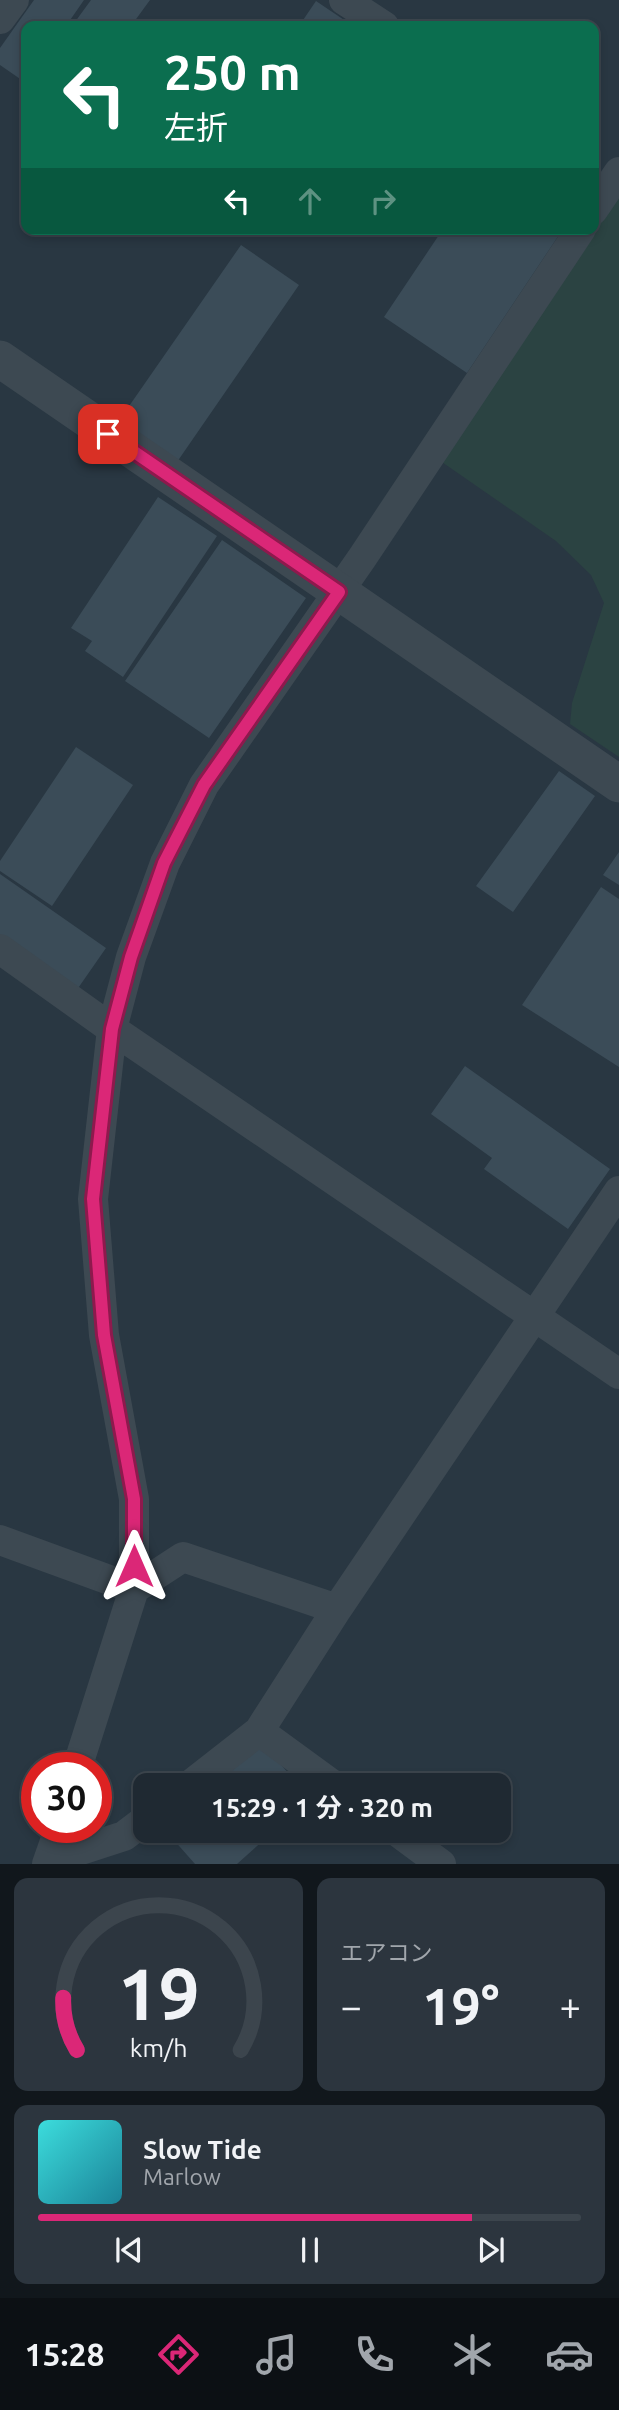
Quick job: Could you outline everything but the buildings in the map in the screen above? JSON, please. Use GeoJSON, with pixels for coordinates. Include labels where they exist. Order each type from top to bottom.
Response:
{"type":"FeatureCollection","features":[{"type":"Feature","properties":{"kind":"street"},"geometry":{"type":"LineString","coordinates":[[0,19],[14,0]]}},
{"type":"Feature","properties":{"kind":"street"},"geometry":{"type":"LineString","coordinates":[[344,0],[376,21]]}},
{"type":"Feature","properties":{"kind":"street"},"geometry":{"type":"LineString","coordinates":[[599,198],[611,174]]}},
{"type":"Feature","properties":{"kind":"street"},"geometry":{"type":"LineString","coordinates":[[83,1752],[134,1589],[134,1499],[104,1335],[93,1199],[112,1029],[131,957],[164,863],[204,785],[339,592],[577,235]]}},
{"type":"Feature","properties":{"kind":"street"},"geometry":{"type":"LineString","coordinates":[[0,359],[619,785]]}},
{"type":"Feature","properties":{"kind":"street"},"geometry":{"type":"LineString","coordinates":[[0,949],[112,1029],[619,1374]]}},
{"type":"Feature","properties":{"kind":"street"},"geometry":{"type":"LineString","coordinates":[[205,1773],[259,1731],[337,1609],[619,1191]]}},
{"type":"Feature","properties":{"kind":"street"},"geometry":{"type":"LineString","coordinates":[[0,1540],[134,1589]]}},
{"type":"Feature","properties":{"kind":"street"},"geometry":{"type":"LineString","coordinates":[[134,1589],[183,1557],[337,1609]]}},
{"type":"Feature","properties":{"kind":"street"},"geometry":{"type":"LineString","coordinates":[[259,1731],[317,1773]]}},
{"type":"Feature","properties":{"kind":"street"},"geometry":{"type":"LineString","coordinates":[[49,1862],[124,1836],[133,1829]]}},
{"type":"Feature","properties":{"kind":"street"},"geometry":{"type":"LineString","coordinates":[[49,1862],[55,1843]]}},
{"type":"Feature","properties":{"kind":"street"},"geometry":{"type":"LineString","coordinates":[[413,1843],[441,1864]]}},
{"type":"Feature","properties":{"kind":"green space"},"geometry":{"type":"Polygon","coordinates":[[[619,197],[619,757],[570,724],[572,703],[604,603],[591,575],[556,541],[439,460],[588,235],[599,235],[599,218],[612,198],[619,197]]]}},
{"type":"Feature","properties":{"kind":"route"},"geometry":{"type":"LineString","coordinates":[[108,434],[339,592],[204,785],[164,863],[131,957],[112,1029],[93,1199],[104,1335],[134,1499],[134,1566]]}}]}
